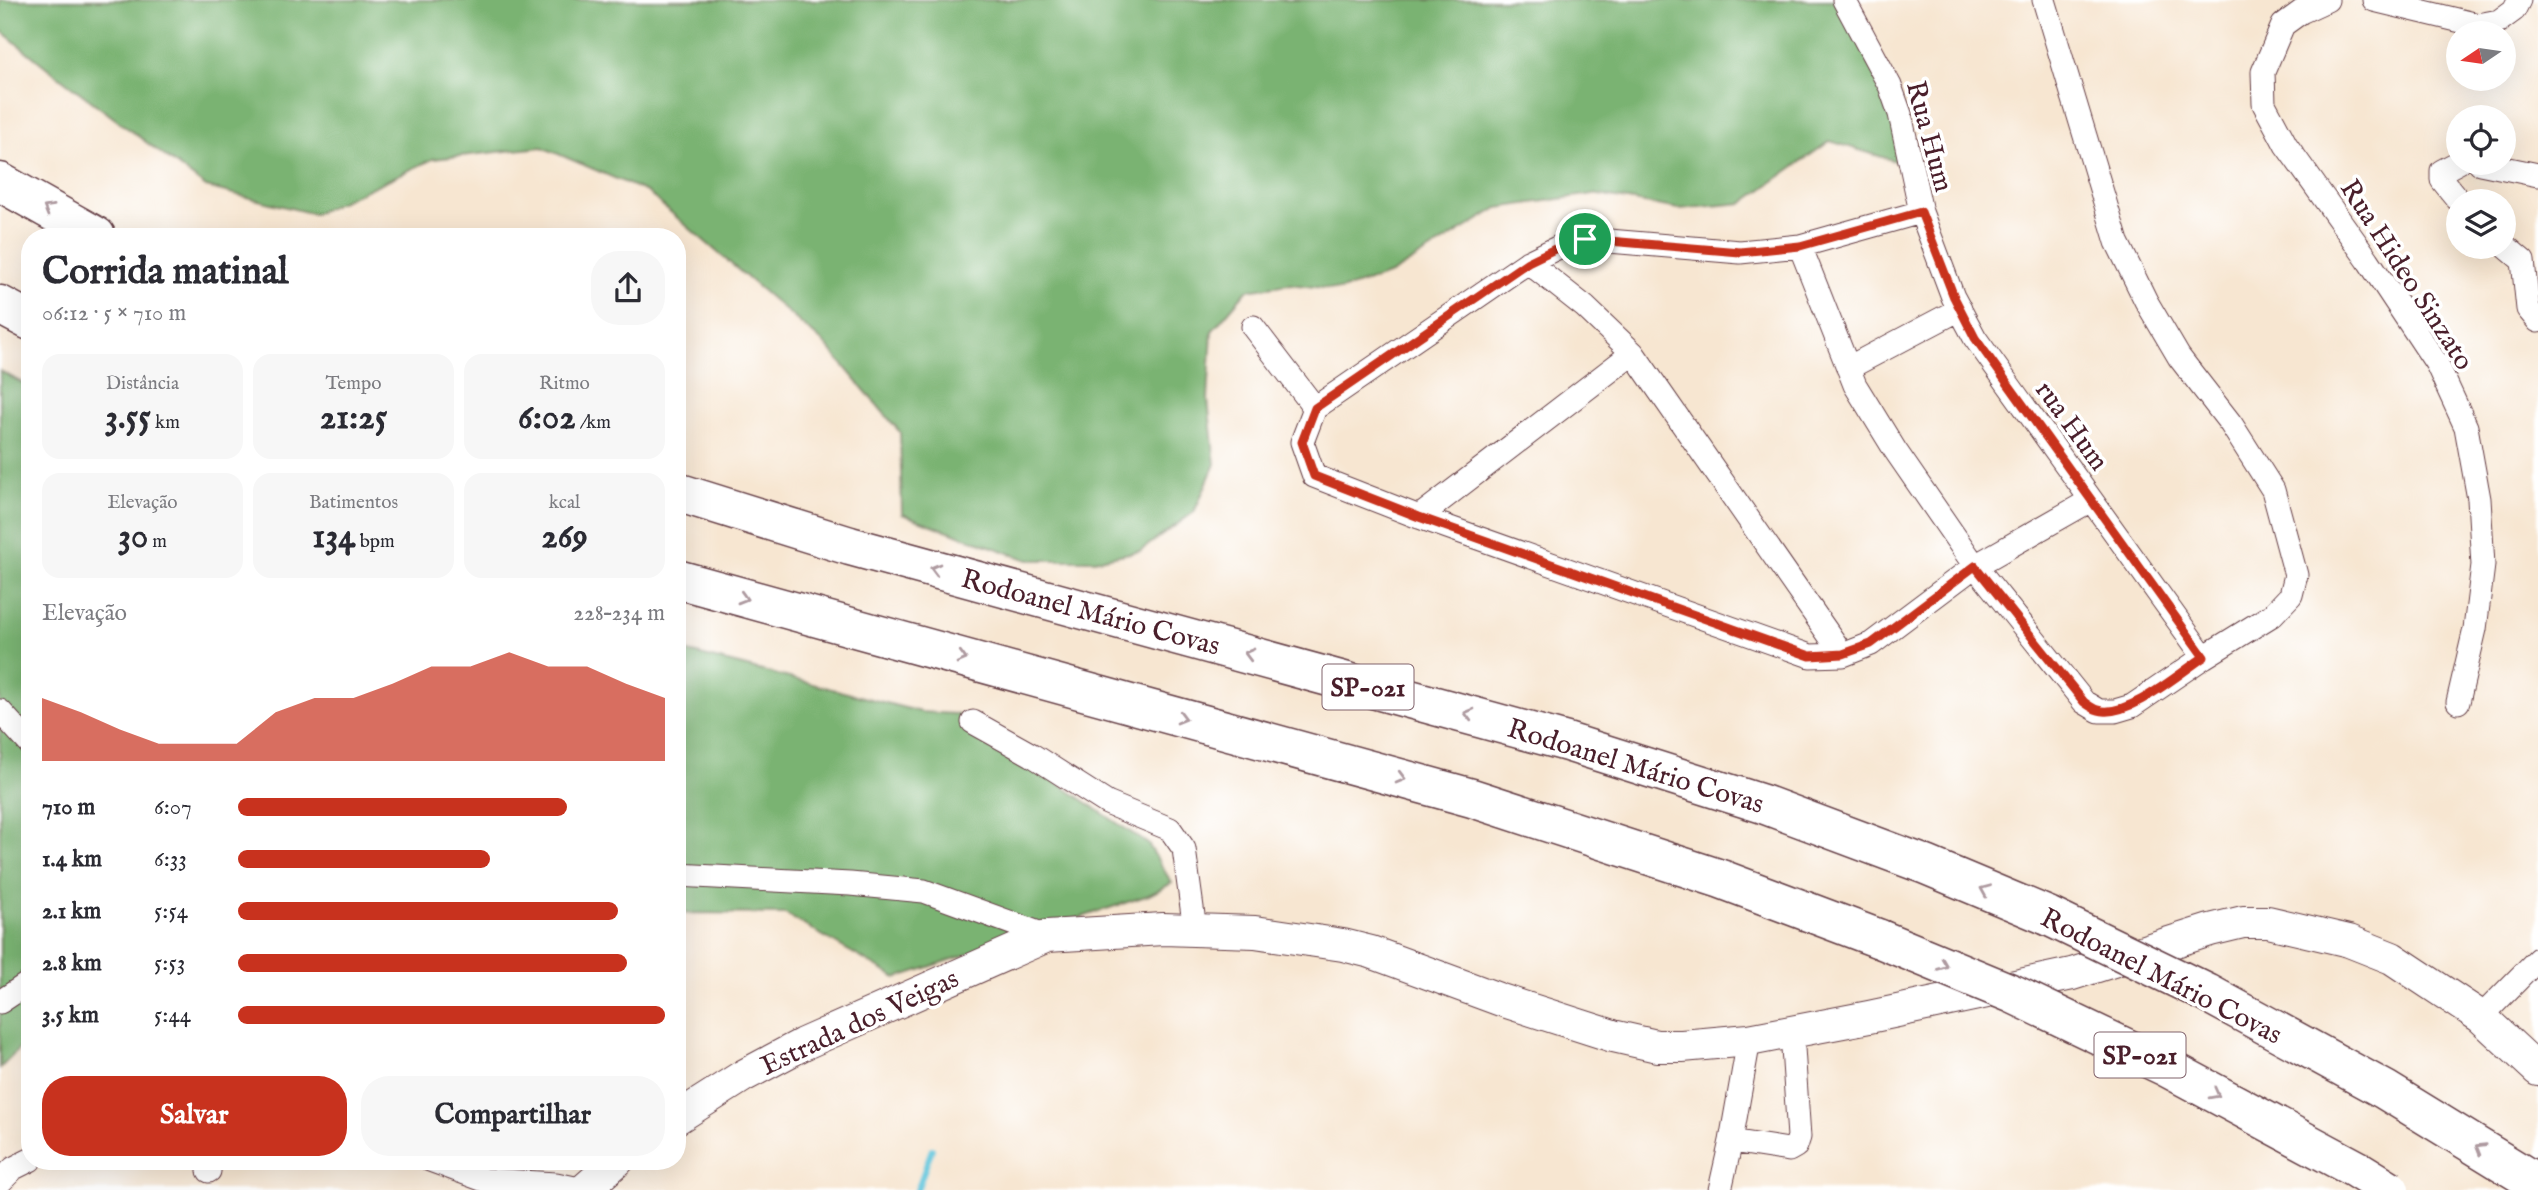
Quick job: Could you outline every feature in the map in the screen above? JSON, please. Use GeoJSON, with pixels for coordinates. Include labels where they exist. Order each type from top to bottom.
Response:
{"type":"FeatureCollection","features":[{"type":"Feature","properties":{"kind":"highway"},"geometry":{"type":"LineString","coordinates":[[0,182],[82,228]]}},
{"type":"Feature","properties":{"kind":"highway"},"geometry":{"type":"LineString","coordinates":[[0,305],[21,316]]}},
{"type":"Feature","properties":{"kind":"highway","name":"Rodoanel Mário Covas"},"geometry":{"type":"LineString","coordinates":[[686,495],[850,546],[1492,720],[1763,804],[1926,865],[2048,916],[2207,993],[2361,1077],[2538,1184]]}},
{"type":"Feature","properties":{"kind":"highway","name":"SP-021"},"geometry":{"type":"LineString","coordinates":[[686,581],[1472,798],[1731,882],[2013,994],[2164,1066],[2390,1190]]}},
{"type":"Feature","properties":{"kind":"street","name":"Rua Hum"},"geometry":{"type":"LineString","coordinates":[[1844,0],[1890,86],[1900,114],[1921,212]]}},
{"type":"Feature","properties":{"kind":"street"},"geometry":{"type":"LineString","coordinates":[[1800,246],[1855,385],[1895,450],[1975,566],[2084,702],[2099,711],[2115,711],[2132,706],[2272,615],[2291,595],[2296,575],[2273,490],[2231,424],[2179,357],[2116,242],[2044,0]]}},
{"type":"Feature","properties":{"kind":"street","name":"Rua Hideo Sinzato"},"geometry":{"type":"LineString","coordinates":[[2327,0],[2283,24],[2263,72],[2264,104],[2286,145],[2368,260],[2437,364],[2466,428],[2479,499],[2483,565],[2475,629],[2458,702]]}},
{"type":"Feature","properties":{"kind":"street"},"geometry":{"type":"LineString","coordinates":[[2374,0],[2478,25],[2499,22],[2514,10],[2519,0]]}},
{"type":"Feature","properties":{"kind":"street"},"geometry":{"type":"LineString","coordinates":[[2446,169],[2442,171],[2442,180],[2449,189]]}},
{"type":"Feature","properties":{"kind":"street"},"geometry":{"type":"LineString","coordinates":[[2516,170],[2538,175]]}},
{"type":"Feature","properties":{"kind":"street"},"geometry":{"type":"LineString","coordinates":[[1921,212],[1800,246],[1740,252],[1585,239],[1561,246],[1528,262],[1315,408],[1302,442],[1314,476],[1419,517],[1810,656],[1843,654],[1871,644],[1975,566],[2091,500]]}},
{"type":"Feature","properties":{"kind":"street","name":"rua Hum"},"geometry":{"type":"LineString","coordinates":[[1921,212],[1959,309],[1975,338],[2204,657]]}},
{"type":"Feature","properties":{"kind":"street"},"geometry":{"type":"LineString","coordinates":[[2516,255],[2523,261],[2528,309],[2538,321]]}},
{"type":"Feature","properties":{"kind":"street"},"geometry":{"type":"LineString","coordinates":[[1528,262],[1585,307],[1633,353],[1843,654]]}},
{"type":"Feature","properties":{"kind":"street"},"geometry":{"type":"LineString","coordinates":[[1848,368],[1959,309]]}},
{"type":"Feature","properties":{"kind":"street"},"geometry":{"type":"LineString","coordinates":[[1253,327],[1315,408]]}},
{"type":"Feature","properties":{"kind":"street"},"geometry":{"type":"LineString","coordinates":[[1419,517],[1633,353]]}},
{"type":"Feature","properties":{"kind":"street"},"geometry":{"type":"LineString","coordinates":[[0,711],[21,734]]}},
{"type":"Feature","properties":{"kind":"street"},"geometry":{"type":"LineString","coordinates":[[973,722],[1032,755],[1107,803],[1170,830],[1184,849],[1195,930]]}},
{"type":"Feature","properties":{"kind":"street"},"geometry":{"type":"LineString","coordinates":[[686,875],[850,884],[925,891],[1047,936],[1163,929],[1255,932],[1352,947],[1501,1000],[1639,1043],[1682,1046],[1749,1041],[2072,974],[2210,930],[2243,922],[2268,922],[2349,941],[2392,958],[2481,1017],[2538,1070]]}},
{"type":"Feature","properties":{"kind":"street","name":"Estrada dos Veigas"},"geometry":{"type":"LineString","coordinates":[[686,1112],[743,1076],[803,1044],[1047,936]]}},
{"type":"Feature","properties":{"kind":"street"},"geometry":{"type":"LineString","coordinates":[[2481,1017],[2538,959]]}},
{"type":"Feature","properties":{"kind":"street"},"geometry":{"type":"LineString","coordinates":[[0,1002],[21,988]]}},
{"type":"Feature","properties":{"kind":"street"},"geometry":{"type":"LineString","coordinates":[[1731,1141],[1789,1150],[1796,1146],[1799,1137],[1792,1033]]}},
{"type":"Feature","properties":{"kind":"street"},"geometry":{"type":"LineString","coordinates":[[1720,1190],[1749,1041]]}},
{"type":"Feature","properties":{"kind":"street"},"geometry":{"type":"LineString","coordinates":[[0,1182],[21,1164]]}},
{"type":"Feature","properties":{"kind":"street"},"geometry":{"type":"LineString","coordinates":[[457,1170],[484,1180],[556,1184],[584,1190],[607,1170]]}},
{"type":"Feature","properties":{"kind":"green space"},"geometry":{"type":"Polygon","coordinates":[[[0,0],[1840,0],[1886,88],[1905,164],[1830,141],[1743,203],[1679,209],[1593,194],[1498,208],[1391,274],[1341,290],[1289,284],[1247,290],[1212,331],[1208,400],[1215,464],[1194,512],[1140,551],[1094,560],[1028,560],[902,514],[900,432],[826,345],[647,192],[542,147],[433,159],[314,214],[206,187],[0,30],[0,0]]]}},
{"type":"Feature","properties":{"kind":"green space"},"geometry":{"type":"Polygon","coordinates":[[[0,371],[21,382],[21,1048],[0,1068],[0,371]]]}},
{"type":"Feature","properties":{"kind":"green space"},"geometry":{"type":"Polygon","coordinates":[[[686,651],[921,712],[956,714],[1148,844],[1172,883],[1149,895],[896,978],[785,914],[686,913],[686,651]]]}},
{"type":"Feature","properties":{"kind":"waterway"},"geometry":{"type":"LineString","coordinates":[[917,1190],[932,1149]]}},
{"type":"Feature","properties":{"kind":"route"},"geometry":{"type":"LineString","coordinates":[[1921,212],[1954,297],[1975,338],[2204,657],[2132,706],[2115,711],[2099,711],[2084,702],[1975,566],[1871,644],[1843,654],[1810,656],[1419,517],[1314,476],[1302,442],[1315,408],[1528,262],[1561,246],[1585,239],[1740,252],[1800,246],[1921,212]]}}]}
